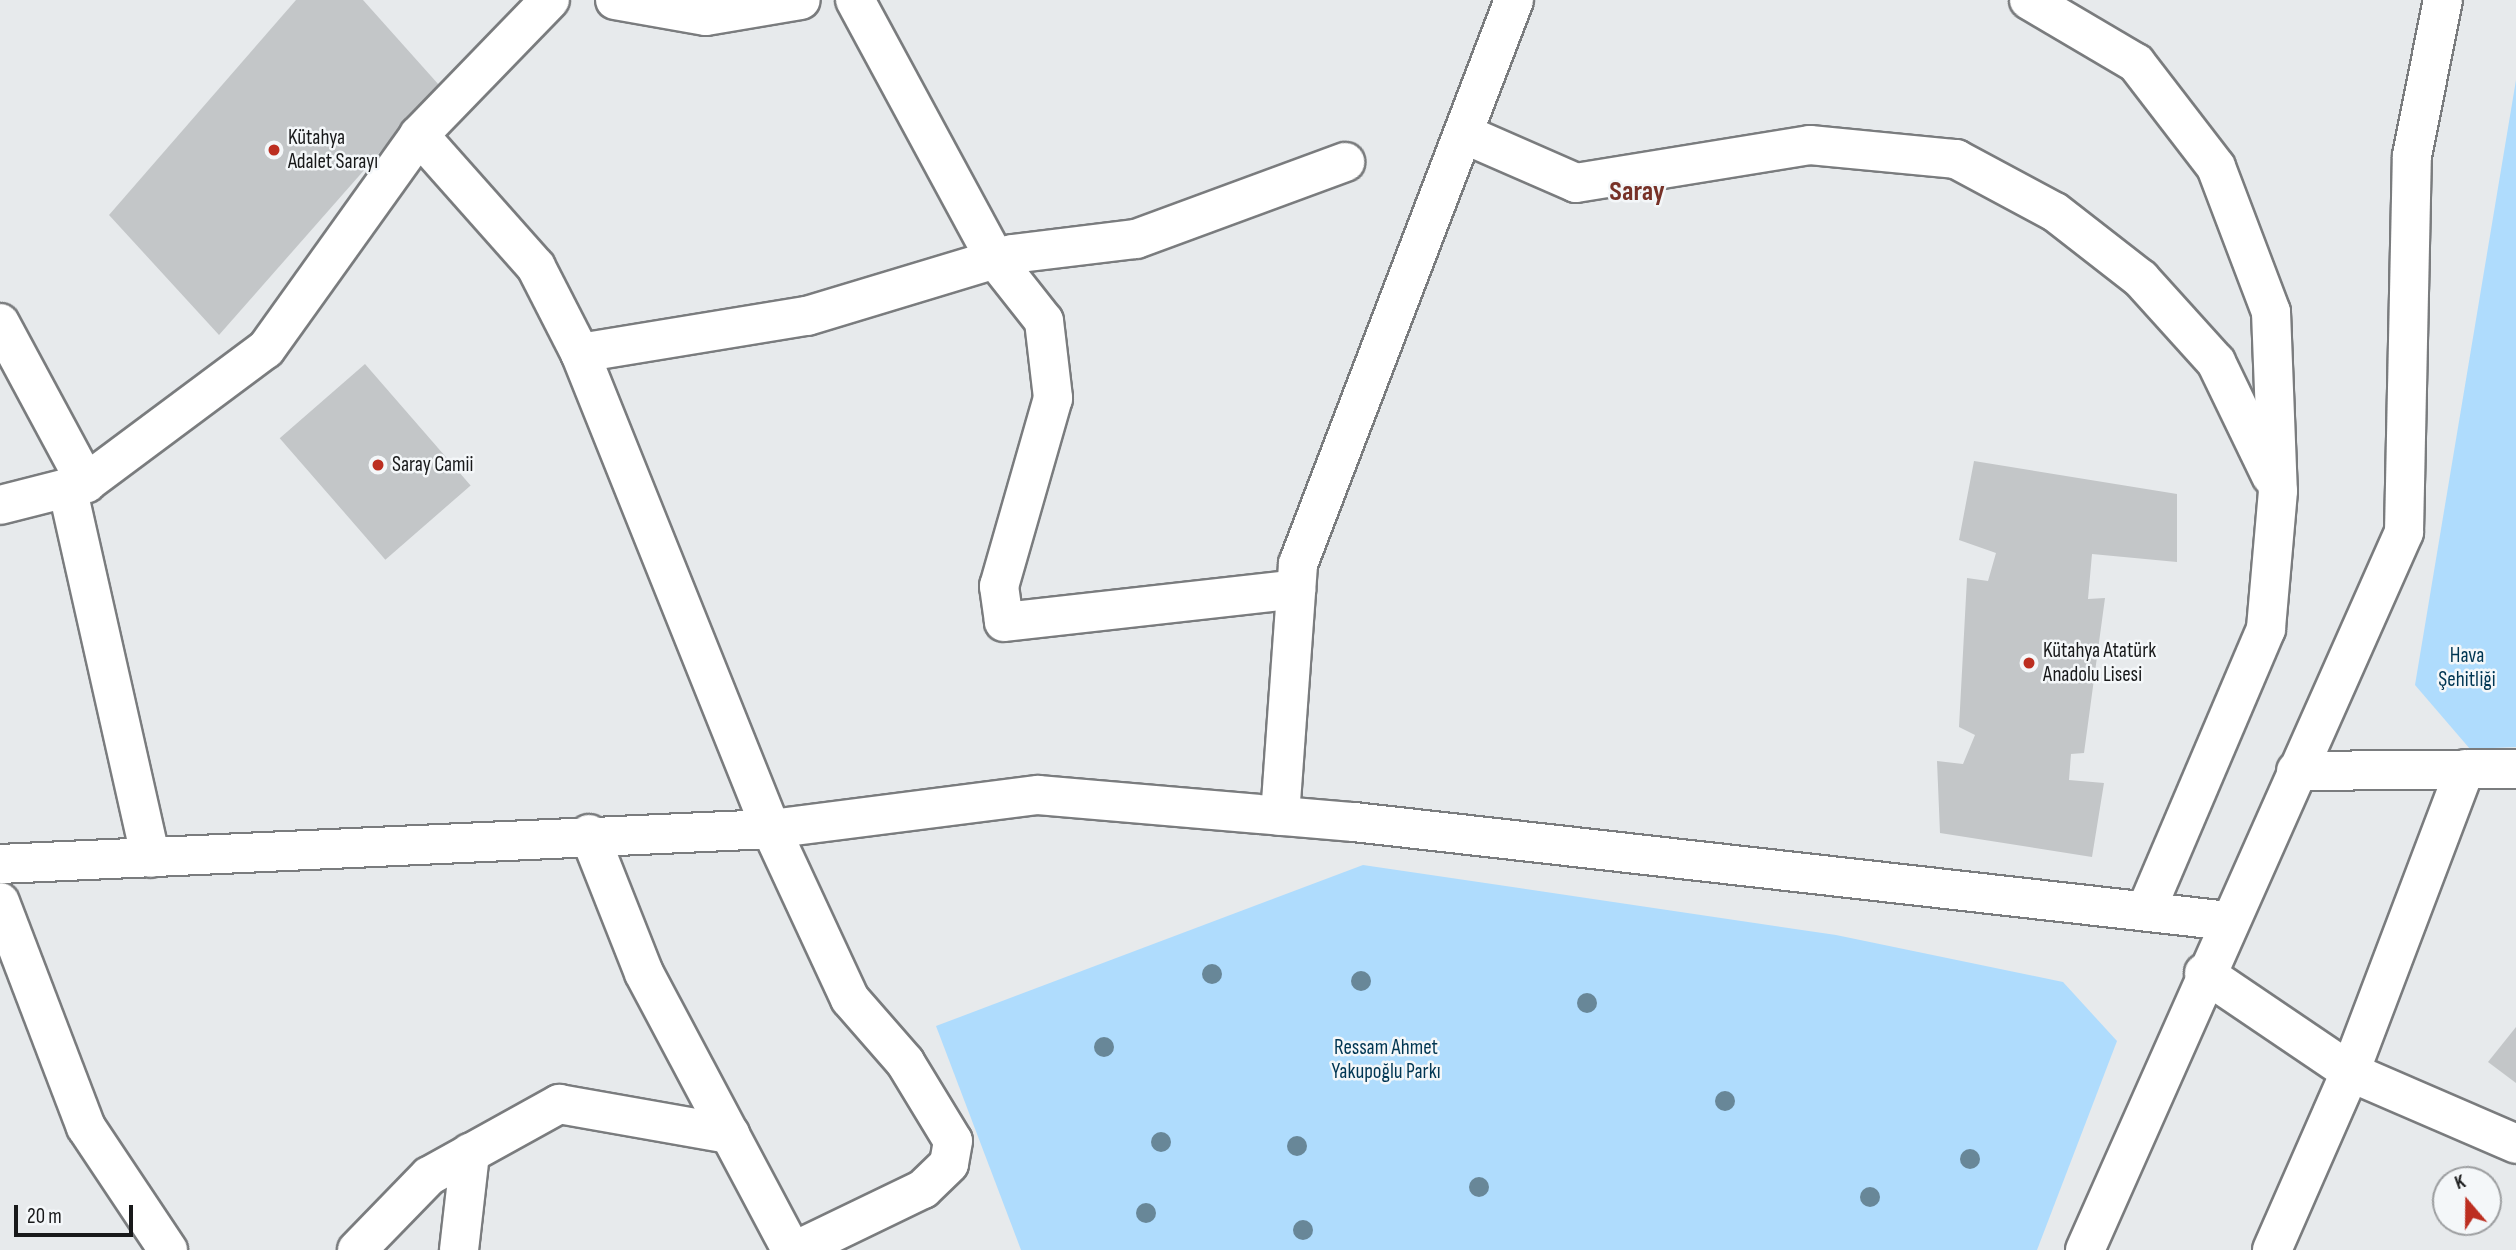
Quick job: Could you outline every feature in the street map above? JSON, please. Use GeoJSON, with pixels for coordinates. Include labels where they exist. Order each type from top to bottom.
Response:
{"type":"FeatureCollection","features":[{"type":"Feature","properties":{"kind":"street"},"geometry":{"type":"LineString","coordinates":[[0,505],[77,487],[266,349],[419,135],[550,0]]}},
{"type":"Feature","properties":{"kind":"street"},"geometry":{"type":"LineString","coordinates":[[615,0],[706,16],[801,0]]}},
{"type":"Feature","properties":{"kind":"street"},"geometry":{"type":"LineString","coordinates":[[855,0],[995,259],[1044,321],[1053,398],[999,586],[1004,622],[1296,589]]}},
{"type":"Feature","properties":{"kind":"street"},"geometry":{"type":"LineString","coordinates":[[1280,816],[1298,564],[1514,0]]}},
{"type":"Feature","properties":{"kind":"street"},"geometry":{"type":"LineString","coordinates":[[2029,0],[2136,63],[2217,167],[2271,312],[2278,491],[2266,629],[2147,911]]}},
{"type":"Feature","properties":{"kind":"street"},"geometry":{"type":"LineString","coordinates":[[2085,1250],[2204,973],[2404,532],[2412,156],[2443,0]]}},
{"type":"Feature","properties":{"kind":"street"},"geometry":{"type":"LineString","coordinates":[[1464,134],[1576,183],[1810,145],[1956,159],[2055,212],[2141,279],[2216,362],[2278,491]]}},
{"type":"Feature","properties":{"kind":"street"},"geometry":{"type":"LineString","coordinates":[[419,135],[536,267],[580,353],[771,829],[850,999],[905,1062],[953,1141],[949,1164],[923,1189],[797,1250]]}},
{"type":"Feature","properties":{"kind":"street"},"geometry":{"type":"LineString","coordinates":[[580,353],[807,316],[995,259],[1136,239],[1345,162]]}},
{"type":"Feature","properties":{"kind":"street"},"geometry":{"type":"LineString","coordinates":[[0,323],[77,487],[151,858]]}},
{"type":"Feature","properties":{"kind":"street"},"geometry":{"type":"LineString","coordinates":[[2272,1250],[2350,1072],[2465,769]]}},
{"type":"Feature","properties":{"kind":"street"},"geometry":{"type":"LineString","coordinates":[[2296,771],[2516,769]]}},
{"type":"Feature","properties":{"kind":"street"},"geometry":{"type":"LineString","coordinates":[[0,864],[589,834],[771,829],[1038,795],[1280,816],[2228,921]]}},
{"type":"Feature","properties":{"kind":"street"},"geometry":{"type":"LineString","coordinates":[[589,834],[644,973],[791,1250]]}},
{"type":"Feature","properties":{"kind":"street"},"geometry":{"type":"LineString","coordinates":[[0,902],[86,1126],[168,1250]]}},
{"type":"Feature","properties":{"kind":"street"},"geometry":{"type":"LineString","coordinates":[[2204,973],[2350,1072],[2516,1144]]}},
{"type":"Feature","properties":{"kind":"street"},"geometry":{"type":"LineString","coordinates":[[357,1250],[429,1176],[559,1104],[730,1134]]}},
{"type":"Feature","properties":{"kind":"street"},"geometry":{"type":"LineString","coordinates":[[459,1250],[470,1153]]}},
{"type":"Feature","properties":{"kind":"green space","name":"Hava Şehitliği"},"geometry":{"type":"Polygon","coordinates":[[[2516,80],[2516,747],[2470,749],[2415,685],[2516,80]]]}},
{"type":"Feature","properties":{"kind":"green space","name":"Ressam Ahmet Yakupoğlu Parkı"},"geometry":{"type":"Polygon","coordinates":[[[1363,865],[1836,935],[2063,982],[2117,1041],[2037,1250],[1021,1250],[936,1026],[1363,865]]]}},
{"type":"Feature","properties":{"kind":"building","name":"Kütahya Adalet Sarayı"},"geometry":{"type":"Polygon","coordinates":[[[296,0],[363,0],[439,85],[219,335],[109,215],[296,0]]]}},
{"type":"Feature","properties":{"kind":"building","name":"Saray Camii"},"geometry":{"type":"Polygon","coordinates":[[[365,364],[471,486],[385,560],[280,438],[365,364]]]}},
{"type":"Feature","properties":{"kind":"building","name":"Kütahya Atatürk Anadolu Lisesi"},"geometry":{"type":"Polygon","coordinates":[[[1974,461],[2177,494],[2177,562],[2092,554],[2088,599],[2105,598],[2084,753],[2071,754],[2069,780],[2104,783],[2092,857],[1940,833],[1937,761],[1963,764],[1975,735],[1959,727],[1967,578],[1988,581],[1996,553],[1959,540],[1974,461]]]}},
{"type":"Feature","properties":{"kind":"building"},"geometry":{"type":"Polygon","coordinates":[[[2516,1027],[2516,1083],[2488,1062],[2516,1027]]]}},
{"type":"Feature","properties":{"kind":"place","name":"Kütahya Adalet Sarayı"},"geometry":{"type":"Point","coordinates":[274,150]}},
{"type":"Feature","properties":{"kind":"place","name":"Saray Camii"},"geometry":{"type":"Point","coordinates":[378,465]}},
{"type":"Feature","properties":{"kind":"place","name":"Kütahya Atatürk Anadolu Lisesi"},"geometry":{"type":"Point","coordinates":[2029,663]}},
{"type":"Feature","properties":{"kind":"district","name":"Saray"},"geometry":{"type":"Point","coordinates":[1637,192]}}]}
